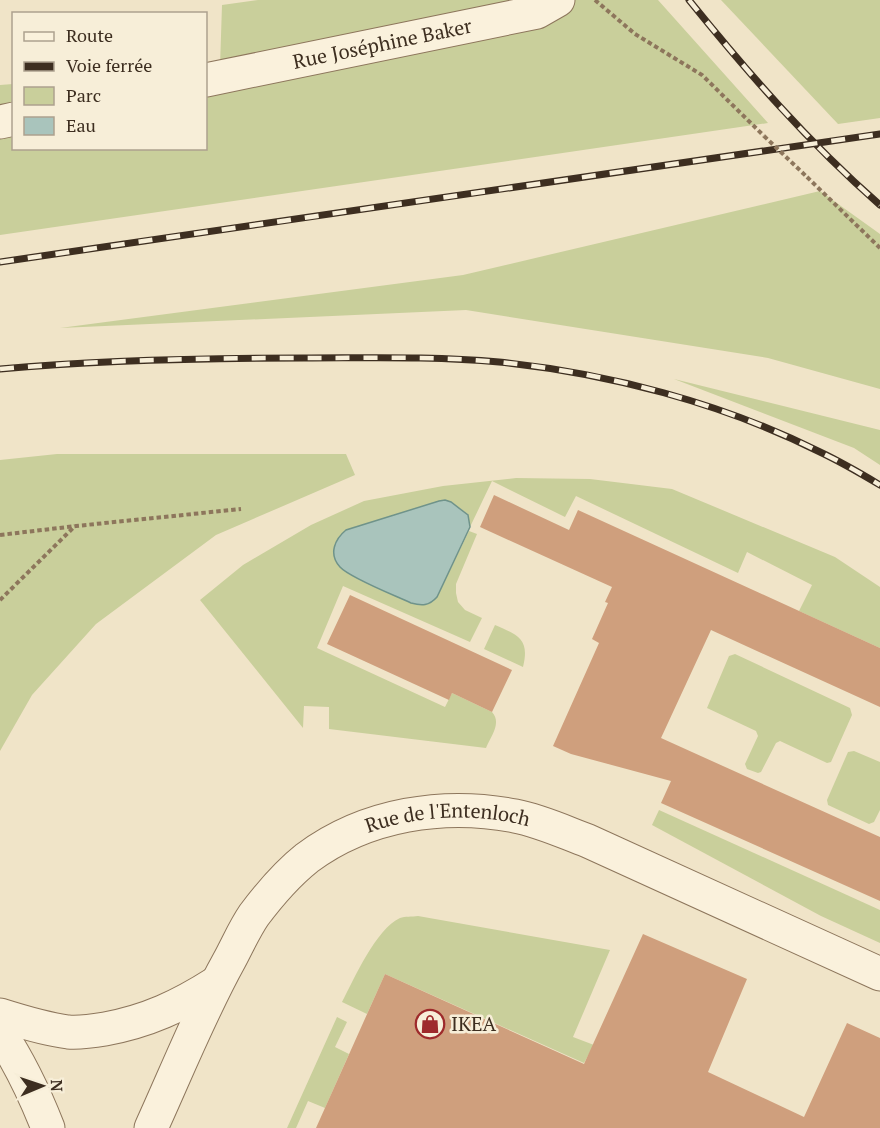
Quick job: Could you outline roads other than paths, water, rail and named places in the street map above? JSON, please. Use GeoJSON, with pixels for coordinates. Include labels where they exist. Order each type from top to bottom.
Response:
{"type":"FeatureCollection","features":[{"type":"Feature","properties":{"kind":"street","name":"Rue Joséphine Baker"},"geometry":{"type":"LineString","coordinates":[[207,80],[537,12],[558,0]]}},
{"type":"Feature","properties":{"kind":"street","name":"Rue de l'Entenloch"},"geometry":{"type":"LineString","coordinates":[[151,1128],[216,983],[253,917],[278,885],[306,859],[351,832],[377,822],[415,814],[485,811],[546,824],[880,974]]}},
{"type":"Feature","properties":{"kind":"street"},"geometry":{"type":"LineString","coordinates":[[0,1015],[69,1032],[95,1031],[146,1020],[175,1007],[216,983]]}},
{"type":"Feature","properties":{"kind":"street"},"geometry":{"type":"LineString","coordinates":[[0,1033],[24,1074],[48,1128]]}},
{"type":"Feature","properties":{"kind":"water"},"geometry":{"type":"Polygon","coordinates":[[[445,500],[468,515],[470,527],[437,597],[428,604],[411,603],[373,586],[345,571],[336,562],[334,547],[346,530],[445,500]]]}},
{"type":"Feature","properties":{"kind":"railway"},"geometry":{"type":"LineString","coordinates":[[689,0],[780,107],[828,157],[880,205]]}},
{"type":"Feature","properties":{"kind":"railway"},"geometry":{"type":"LineString","coordinates":[[0,262],[880,134]]}},
{"type":"Feature","properties":{"kind":"railway"},"geometry":{"type":"LineString","coordinates":[[0,369],[76,363],[228,358],[426,358],[475,360],[540,367],[623,382],[704,405],[783,435],[880,485]]}},
{"type":"Feature","properties":{"kind":"place","name":"IKEA"},"geometry":{"type":"Point","coordinates":[430,1024]}}]}
